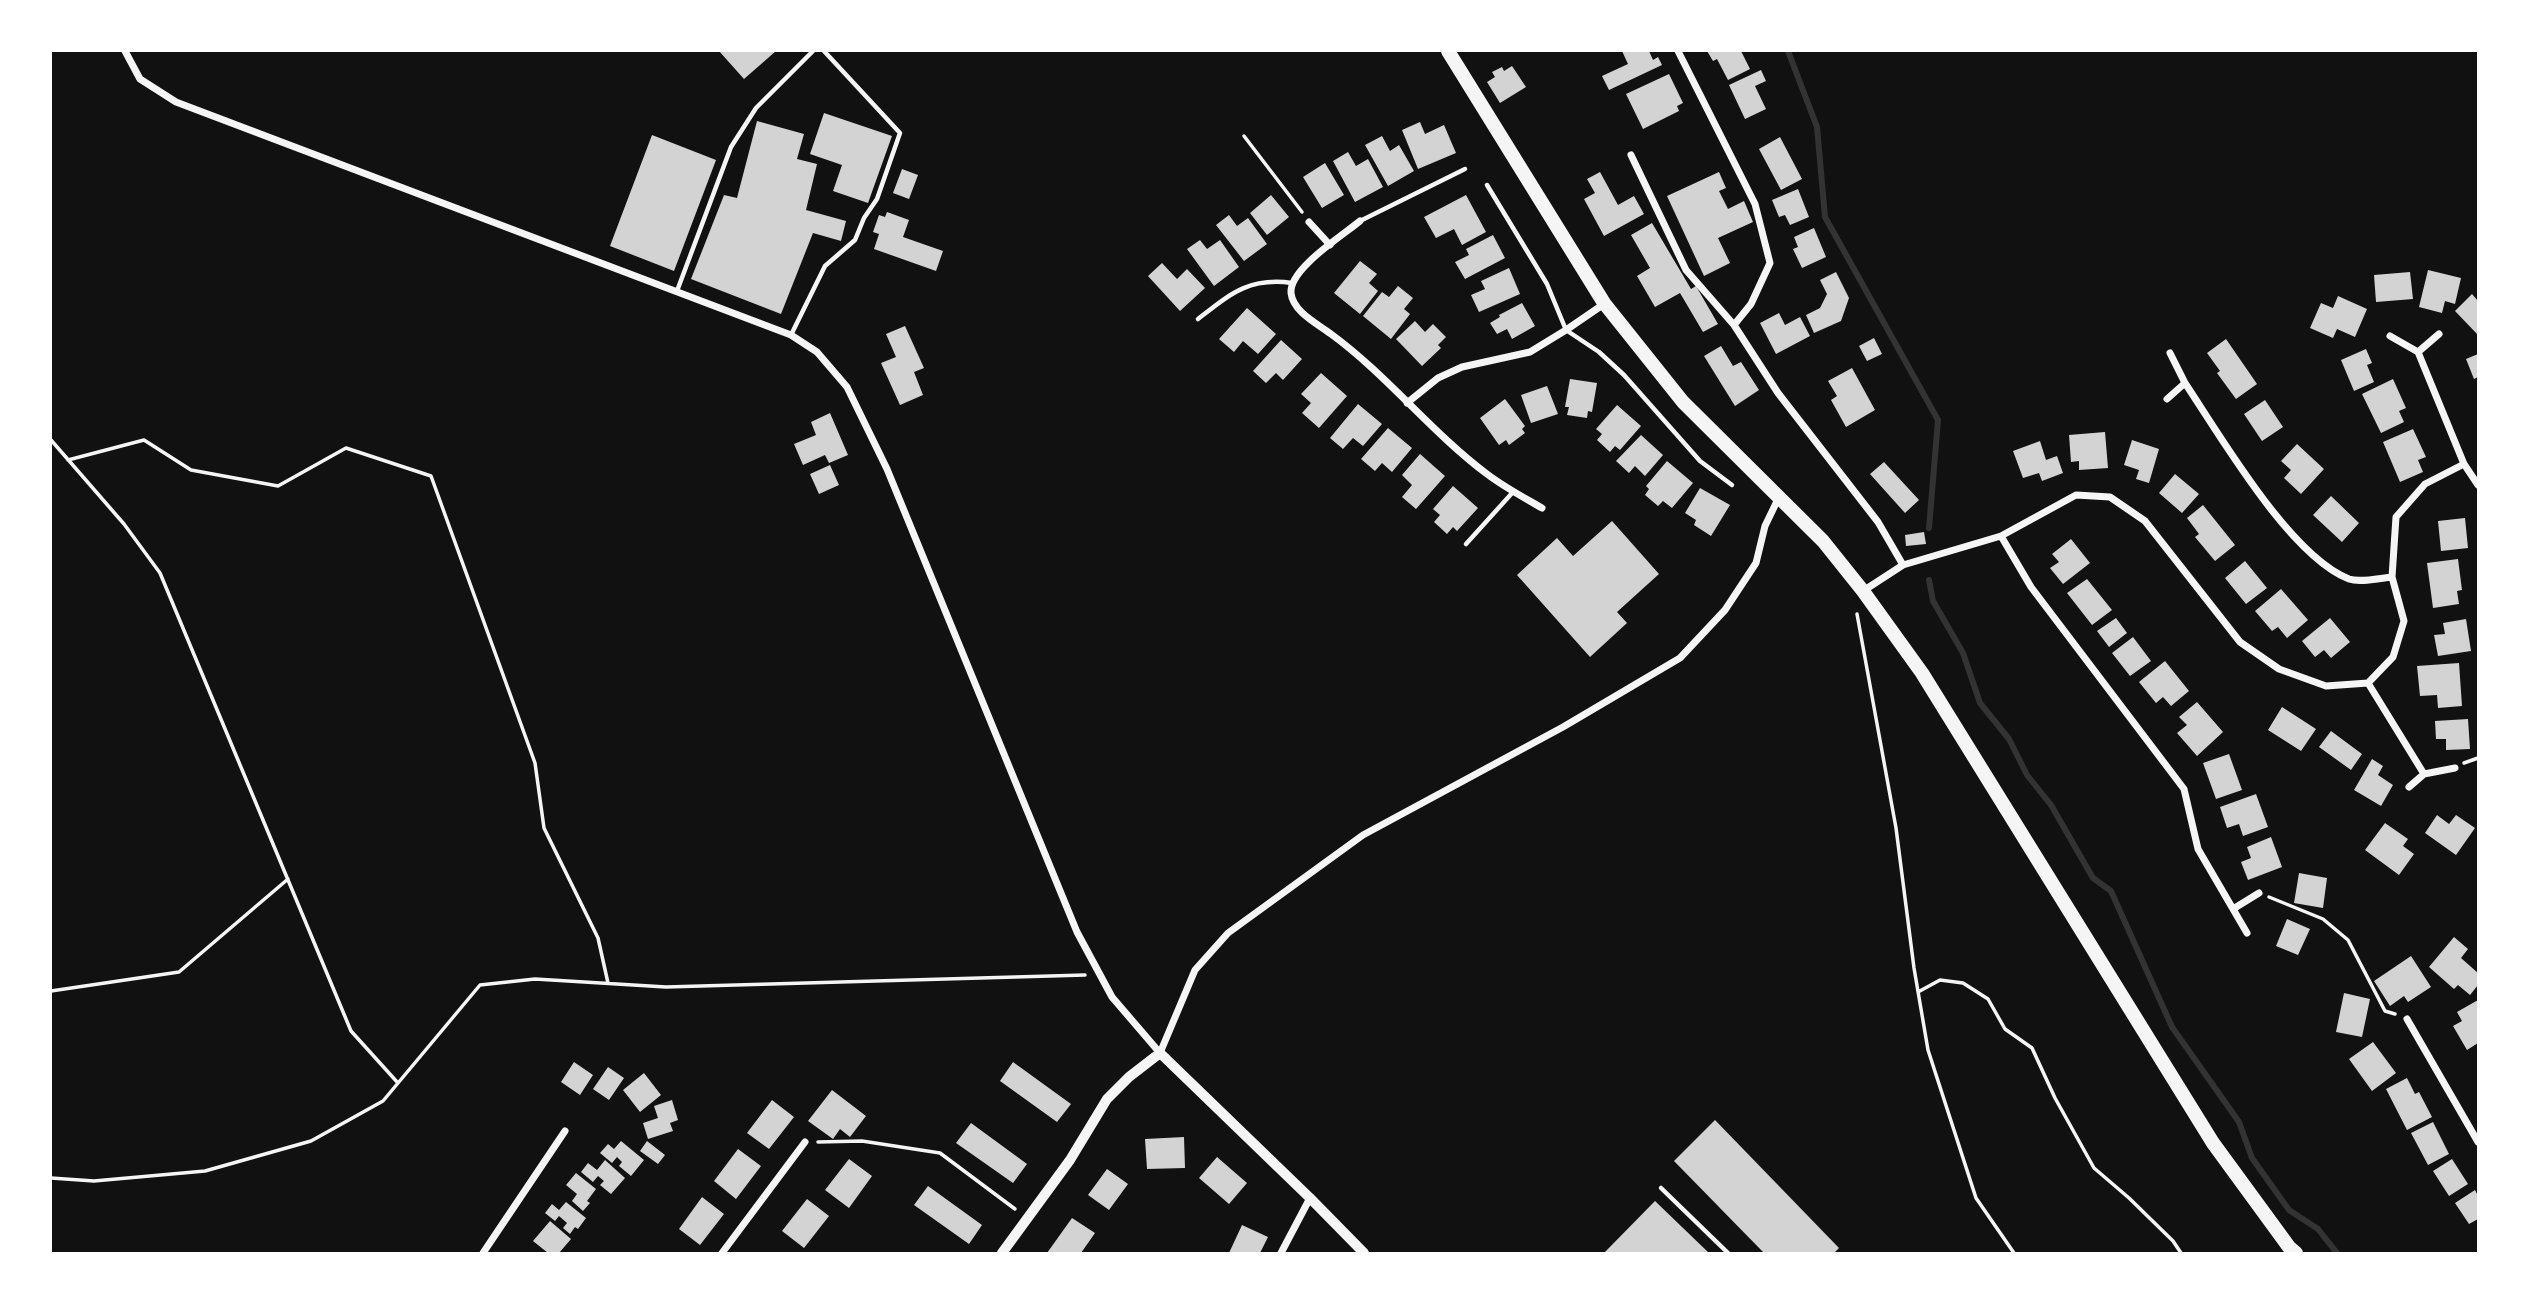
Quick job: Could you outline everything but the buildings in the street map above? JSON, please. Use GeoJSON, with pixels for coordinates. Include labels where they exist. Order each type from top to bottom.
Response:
{"type":"FeatureCollection","features":[{"type":"Feature","properties":{"kind":"main road"},"geometry":{"type":"LineString","coordinates":[[1448,51],[1604,303],[1683,401],[1824,541],[1922,673],[2213,1143],[2288,1247],[2296,1253]]}},
{"type":"Feature","properties":{"kind":"street"},"geometry":{"type":"LineString","coordinates":[[125,51],[140,79],[176,102],[791,335],[817,352],[847,387],[887,469],[1077,932],[1112,997],[1160,1053],[1311,1198],[1364,1253]]}},
{"type":"Feature","properties":{"kind":"street"},"geometry":{"type":"LineString","coordinates":[[1678,51],[1755,204],[1770,263],[1751,304],[1734,325]]}},
{"type":"Feature","properties":{"kind":"street"},"geometry":{"type":"LineString","coordinates":[[1631,155],[1686,270],[1734,325],[1778,393],[1878,522],[1903,565]]}},
{"type":"Feature","properties":{"kind":"street"},"geometry":{"type":"LineString","coordinates":[[1360,221],[1302,268],[1292,283],[1291,293],[1295,305],[1347,346],[1486,474],[1542,508]]}},
{"type":"Feature","properties":{"kind":"street"},"geometry":{"type":"LineString","coordinates":[[1309,222],[1330,246]]}},
{"type":"Feature","properties":{"kind":"street"},"geometry":{"type":"LineString","coordinates":[[1406,403],[1438,378],[1462,367],[1530,352],[1604,303]]}},
{"type":"Feature","properties":{"kind":"street"},"geometry":{"type":"LineString","coordinates":[[2418,352],[2439,334]]}},
{"type":"Feature","properties":{"kind":"street"},"geometry":{"type":"LineString","coordinates":[[2389,336],[2418,352],[2465,464],[2478,485]]}},
{"type":"Feature","properties":{"kind":"street"},"geometry":{"type":"LineString","coordinates":[[2170,353],[2185,383],[2263,499],[2315,558],[2351,580],[2392,577]]}},
{"type":"Feature","properties":{"kind":"street"},"geometry":{"type":"LineString","coordinates":[[2167,398],[2185,383]]}},
{"type":"Feature","properties":{"kind":"street"},"geometry":{"type":"LineString","coordinates":[[1863,591],[1903,565],[2001,536],[2076,495],[2110,497],[2145,521],[2240,642],[2279,669],[2326,686],[2368,683],[2393,657],[2404,621],[2392,577],[2396,517],[2425,484],[2465,464]]}},
{"type":"Feature","properties":{"kind":"street"},"geometry":{"type":"LineString","coordinates":[[1002,1253],[1070,1160],[1107,1099],[1129,1077],[1160,1053],[1195,970],[1228,933],[1363,835],[1563,727],[1680,657],[1725,610],[1756,562],[1765,526],[1779,496]]}},
{"type":"Feature","properties":{"kind":"street"},"geometry":{"type":"LineString","coordinates":[[2001,536],[2031,587],[2184,789],[2199,849],[2247,933]]}},
{"type":"Feature","properties":{"kind":"street"},"geometry":{"type":"LineString","coordinates":[[2368,683],[2424,774]]}},
{"type":"Feature","properties":{"kind":"street"},"geometry":{"type":"LineString","coordinates":[[2409,787],[2424,774],[2455,768]]}},
{"type":"Feature","properties":{"kind":"street"},"geometry":{"type":"LineString","coordinates":[[2233,909],[2259,893]]}},
{"type":"Feature","properties":{"kind":"street"},"geometry":{"type":"LineString","coordinates":[[2407,1019],[2478,1142]]}},
{"type":"Feature","properties":{"kind":"street"},"geometry":{"type":"LineString","coordinates":[[483,1253],[565,1130]]}},
{"type":"Feature","properties":{"kind":"street"},"geometry":{"type":"LineString","coordinates":[[722,1253],[805,1142]]}},
{"type":"Feature","properties":{"kind":"street"},"geometry":{"type":"LineString","coordinates":[[1281,1253],[1311,1198]]}},
{"type":"Feature","properties":{"kind":"lane"},"geometry":{"type":"LineString","coordinates":[[677,292],[731,147],[756,108],[813,51]]}},
{"type":"Feature","properties":{"kind":"lane"},"geometry":{"type":"LineString","coordinates":[[791,335],[825,266],[855,240],[864,218],[877,199],[900,133],[824,51]]}},
{"type":"Feature","properties":{"kind":"lane"},"geometry":{"type":"LineString","coordinates":[[1360,221],[1465,169]]}},
{"type":"Feature","properties":{"kind":"lane"},"geometry":{"type":"LineString","coordinates":[[1487,185],[1547,285],[1566,330],[1598,352],[1624,375],[1700,461],[1732,485]]}},
{"type":"Feature","properties":{"kind":"lane"},"geometry":{"type":"LineString","coordinates":[[1198,319],[1234,291],[1272,280],[1292,283]]}},
{"type":"Feature","properties":{"kind":"lane"},"geometry":{"type":"LineString","coordinates":[[1466,544],[1513,492]]}},
{"type":"Feature","properties":{"kind":"lane"},"geometry":{"type":"LineString","coordinates":[[1661,1188],[1728,1253]]}},
{"type":"Feature","properties":{"kind":"path"},"geometry":{"type":"LineString","coordinates":[[1244,136],[1309,222]]}},
{"type":"Feature","properties":{"kind":"path"},"geometry":{"type":"LineString","coordinates":[[51,440],[124,524],[160,573],[351,1031],[398,1083]]}},
{"type":"Feature","properties":{"kind":"path"},"geometry":{"type":"LineString","coordinates":[[68,460],[144,440],[191,470],[278,486],[346,448],[431,475],[535,763],[544,828],[598,938],[608,983]]}},
{"type":"Feature","properties":{"kind":"path"},"geometry":{"type":"LineString","coordinates":[[1856,611],[1896,828],[1928,1050],[1976,1198],[2014,1253]]}},
{"type":"Feature","properties":{"kind":"path"},"geometry":{"type":"LineString","coordinates":[[51,991],[179,972],[288,879]]}},
{"type":"Feature","properties":{"kind":"path"},"geometry":{"type":"LineString","coordinates":[[2259,893],[2323,919],[2340,933],[2348,940],[2385,1010],[2407,1019]]}},
{"type":"Feature","properties":{"kind":"path"},"geometry":{"type":"LineString","coordinates":[[51,1178],[94,1181],[205,1171],[311,1141],[383,1101],[480,985],[535,979],[666,987],[1100,975]]}},
{"type":"Feature","properties":{"kind":"path"},"geometry":{"type":"LineString","coordinates":[[1918,992],[1940,980],[1963,983],[1988,999],[2005,1029],[2032,1048],[2054,1098],[2094,1168],[2129,1198],[2181,1253]]}},
{"type":"Feature","properties":{"kind":"path"},"geometry":{"type":"LineString","coordinates":[[805,1142],[862,1141],[940,1153],[1027,1218]]}},
{"type":"Feature","properties":{"kind":"waterway"},"geometry":{"type":"LineString","coordinates":[[1788,51],[1817,127],[1825,217],[1938,420],[1929,528]]}},
{"type":"Feature","properties":{"kind":"waterway"},"geometry":{"type":"LineString","coordinates":[[1929,580],[1933,601],[1963,653],[1980,703],[2009,739],[2027,775],[2051,805],[2093,878],[2111,891],[2172,1027],[2239,1122],[2252,1158],[2289,1210],[2318,1229],[2337,1253]]}}]}
